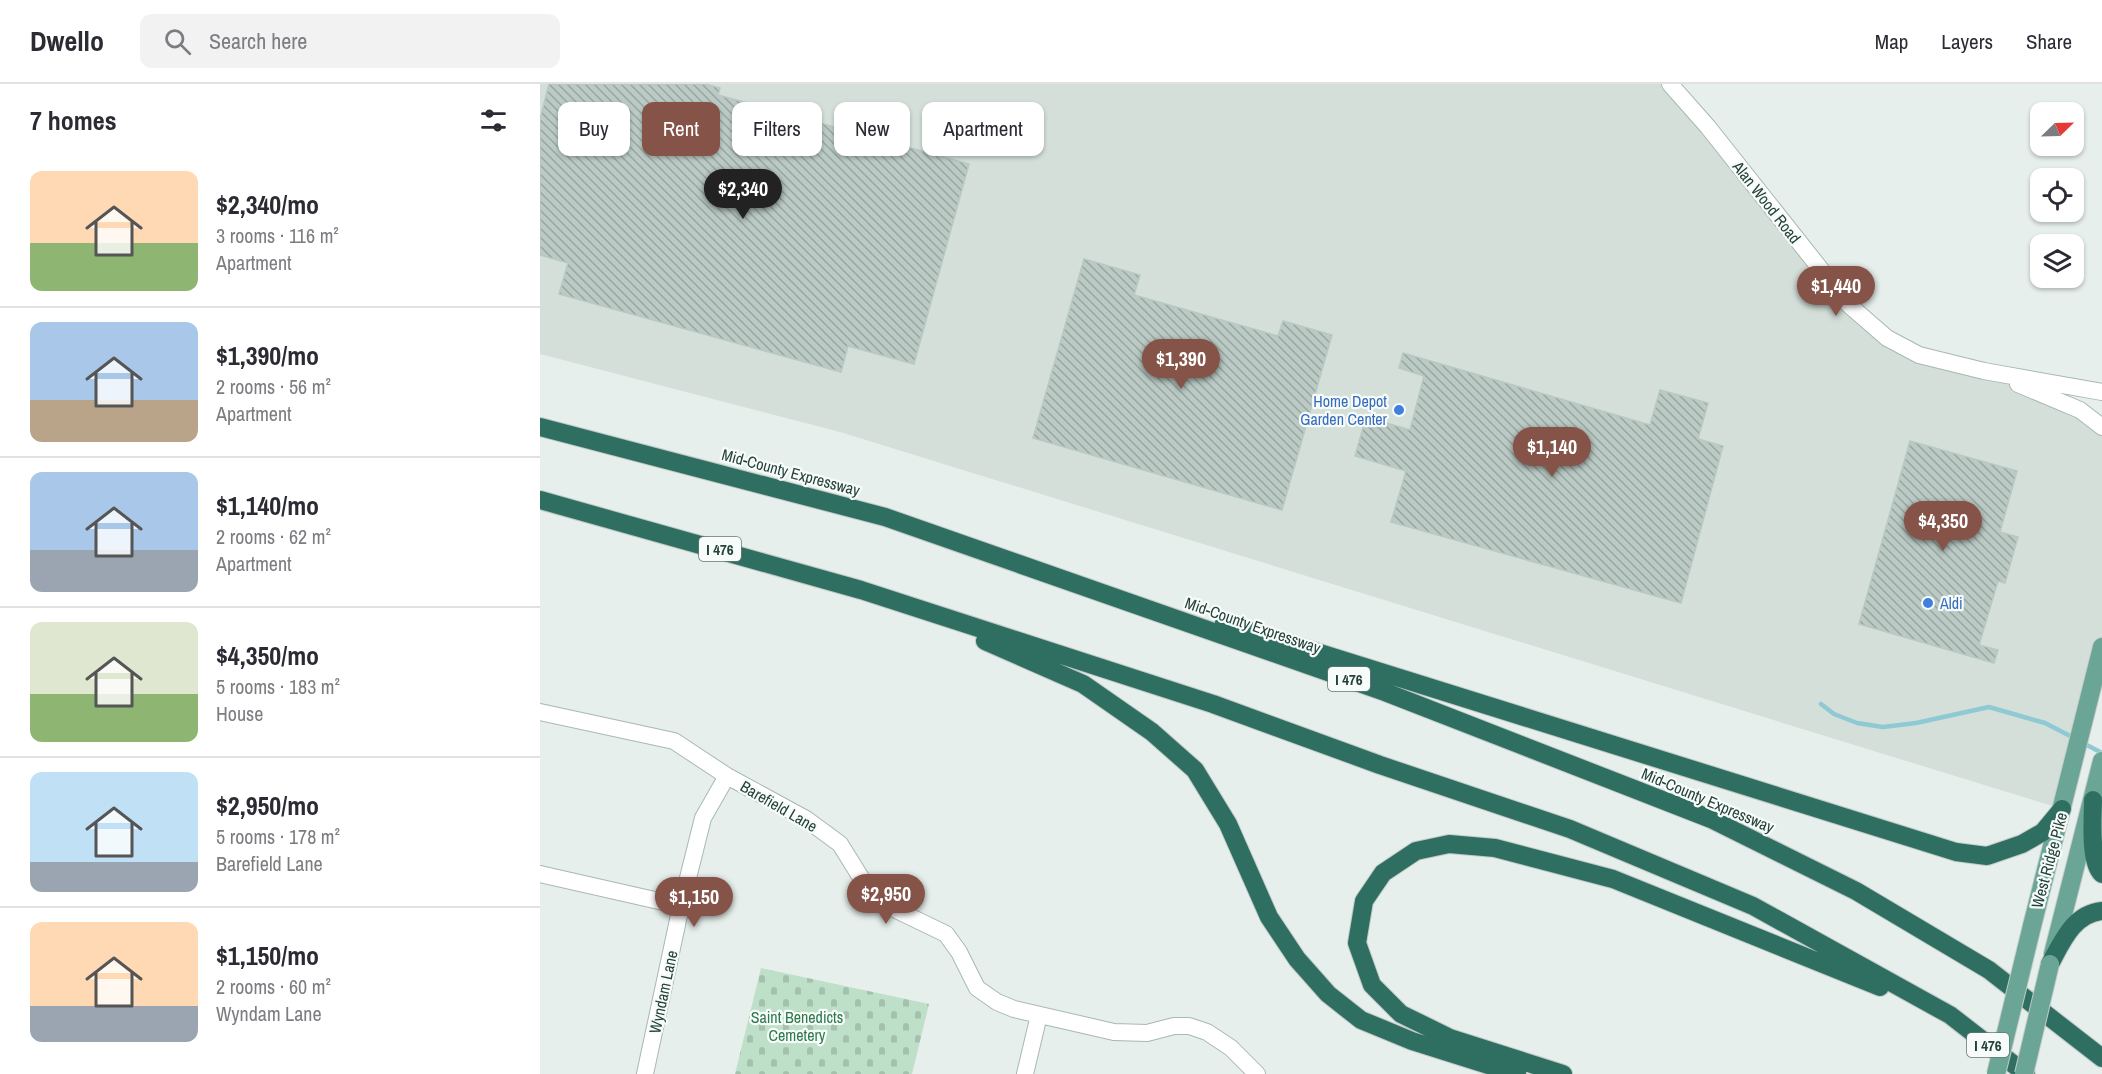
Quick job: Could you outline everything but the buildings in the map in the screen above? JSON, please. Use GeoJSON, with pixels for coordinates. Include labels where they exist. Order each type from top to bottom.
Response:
{"type":"FeatureCollection","features":[{"type":"Feature","properties":{"kind":"highway","name":"Mid-County Expressway"},"geometry":{"type":"LineString","coordinates":[[540,427],[885,517],[1384,692],[1711,819],[1856,891],[1989,970],[2100,1056]]}},
{"type":"Feature","properties":{"kind":"highway","name":"I 476"},"geometry":{"type":"LineString","coordinates":[[540,500],[861,590],[1213,704],[1380,765],[1570,829],[1753,906],[1950,1015],[2025,1074]]}},
{"type":"Feature","properties":{"kind":"highway"},"geometry":{"type":"LineString","coordinates":[[885,517],[1956,852],[1987,856],[2022,844],[2043,832],[2062,809]]}},
{"type":"Feature","properties":{"kind":"highway"},"geometry":{"type":"LineString","coordinates":[[861,590],[1083,684],[1152,732],[1195,770],[1228,824],[1269,917],[1297,960],[1328,994],[1361,1020],[1412,1041],[1517,1074]]}},
{"type":"Feature","properties":{"kind":"highway"},"geometry":{"type":"LineString","coordinates":[[2093,800],[2090,821],[2098,870],[2102,874]]}},
{"type":"Feature","properties":{"kind":"highway"},"geometry":{"type":"LineString","coordinates":[[1563,1074],[1450,1038],[1401,1014],[1372,985],[1357,943],[1364,902],[1383,873],[1416,851],[1449,844],[1495,848],[1613,879],[1950,1015]]}},
{"type":"Feature","properties":{"kind":"highway"},"geometry":{"type":"LineString","coordinates":[[2050,964],[2070,927],[2102,911]]}},
{"type":"Feature","properties":{"kind":"main road","name":"West Ridge Pike"},"geometry":{"type":"LineString","coordinates":[[1996,1074],[2101,650]]}},
{"type":"Feature","properties":{"kind":"main road"},"geometry":{"type":"LineString","coordinates":[[2093,800],[2102,761]]}},
{"type":"Feature","properties":{"kind":"main road","name":"West Ridge Pike"},"geometry":{"type":"LineString","coordinates":[[2025,1074],[2050,964],[2090,821]]}},
{"type":"Feature","properties":{"kind":"street","name":"Alan Wood Road"},"geometry":{"type":"LineString","coordinates":[[1673,87],[1708,127],[1849,305],[1867,323],[1894,342],[1919,355],[1984,371],[2102,392]]}},
{"type":"Feature","properties":{"kind":"street"},"geometry":{"type":"LineString","coordinates":[[1984,371],[2080,410],[2102,428]]}},
{"type":"Feature","properties":{"kind":"street","name":"Barefield Lane"},"geometry":{"type":"LineString","coordinates":[[540,712],[674,741],[727,776],[806,819],[840,844],[868,890],[890,908],[946,934],[959,952],[977,988],[987,996],[1014,1009],[1114,1032],[1148,1033],[1174,1026],[1189,1026],[1208,1032],[1231,1048],[1257,1074]]}},
{"type":"Feature","properties":{"kind":"street","name":"Wyndam Lane"},"geometry":{"type":"LineString","coordinates":[[645,1074],[681,906],[703,818],[727,776]]}},
{"type":"Feature","properties":{"kind":"street"},"geometry":{"type":"LineString","coordinates":[[540,874],[681,906]]}},
{"type":"Feature","properties":{"kind":"street"},"geometry":{"type":"LineString","coordinates":[[1025,1074],[1039,1015]]}},
{"type":"Feature","properties":{"kind":"shaded area"},"geometry":{"type":"Polygon","coordinates":[[[540,84],[1670,84],[1887,338],[1984,371],[2102,427],[2102,647],[2062,809],[840,432],[540,354],[540,84]]]}},
{"type":"Feature","properties":{"kind":"green space","name":"Saint Benedicts Cemetery"},"geometry":{"type":"Polygon","coordinates":[[[761,968],[929,1004],[912,1074],[735,1074],[761,968]]]}},
{"type":"Feature","properties":{"kind":"waterway"},"geometry":{"type":"LineString","coordinates":[[1821,704],[1834,714],[1857,723],[1883,727],[1916,723],[1989,707],[2045,723],[2076,739]]}},
{"type":"Feature","properties":{"kind":"waterway"},"geometry":{"type":"LineString","coordinates":[[2083,743],[2102,753]]}},
{"type":"Feature","properties":{"kind":"place","name":"Home Depot Garden Center"},"geometry":{"type":"Point","coordinates":[1399,410]}},
{"type":"Feature","properties":{"kind":"place","name":"Aldi"},"geometry":{"type":"Point","coordinates":[1928,603]}}]}
